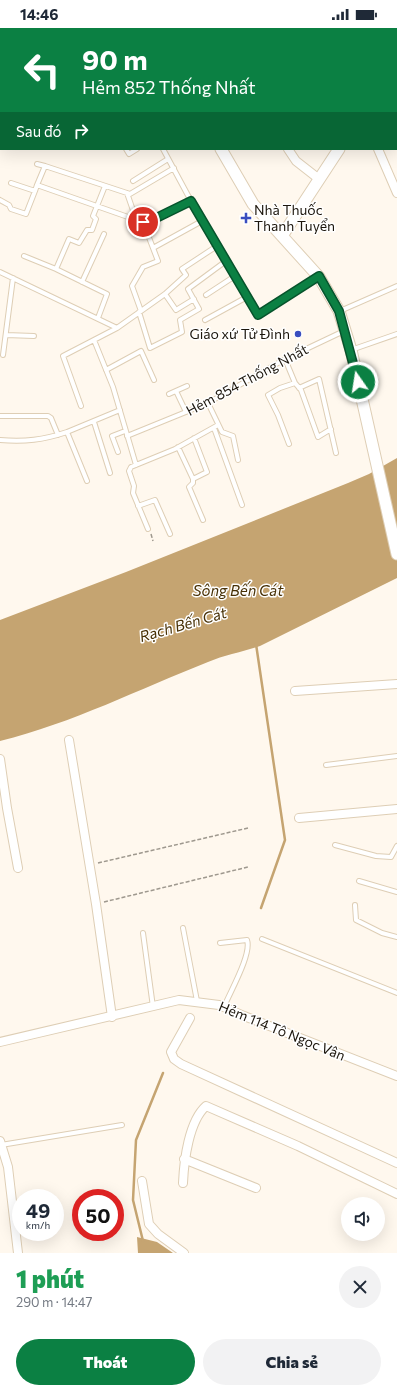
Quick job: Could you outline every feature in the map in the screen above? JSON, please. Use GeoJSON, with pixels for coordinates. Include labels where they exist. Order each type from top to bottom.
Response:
{"type":"FeatureCollection","features":[{"type":"Feature","properties":{"kind":"main road"},"geometry":{"type":"LineString","coordinates":[[222,150],[253,204],[319,276],[339,311],[351,350],[397,554]]}},
{"type":"Feature","properties":{"kind":"main road"},"geometry":{"type":"LineString","coordinates":[[282,236],[337,150]]}},
{"type":"Feature","properties":{"kind":"street"},"geometry":{"type":"LineString","coordinates":[[289,150],[296,161],[319,179]]}},
{"type":"Feature","properties":{"kind":"street"},"geometry":{"type":"LineString","coordinates":[[381,150],[397,194]]}},
{"type":"Feature","properties":{"kind":"street"},"geometry":{"type":"LineString","coordinates":[[294,691],[397,684]]}},
{"type":"Feature","properties":{"kind":"street"},"geometry":{"type":"LineString","coordinates":[[69,740],[90,864],[112,1017]]}},
{"type":"Feature","properties":{"kind":"street"},"geometry":{"type":"LineString","coordinates":[[0,759],[6,808],[18,868]]}},
{"type":"Feature","properties":{"kind":"street"},"geometry":{"type":"LineString","coordinates":[[298,818],[397,809]]}},
{"type":"Feature","properties":{"kind":"street","name":"Hẻm 114 Tô Ngọc Vân"},"geometry":{"type":"LineString","coordinates":[[0,1042],[112,1017],[179,1000],[196,1001],[224,1007],[397,1076]]}},
{"type":"Feature","properties":{"kind":"street"},"geometry":{"type":"LineString","coordinates":[[190,1018],[171,1052],[174,1059],[181,1064],[397,1163]]}},
{"type":"Feature","properties":{"kind":"street"},"geometry":{"type":"LineString","coordinates":[[182,1182],[184,1159],[199,1112],[206,1106],[298,1146],[397,1194]]}},
{"type":"Feature","properties":{"kind":"street"},"geometry":{"type":"LineString","coordinates":[[1,1143],[18,1253]]}},
{"type":"Feature","properties":{"kind":"street"},"geometry":{"type":"LineString","coordinates":[[184,1159],[256,1188]]}},
{"type":"Feature","properties":{"kind":"street"},"geometry":{"type":"LineString","coordinates":[[142,1181],[149,1224],[158,1234],[184,1253]]}},
{"type":"Feature","properties":{"kind":"lane"},"geometry":{"type":"LineString","coordinates":[[127,150],[129,154],[135,150]]}},
{"type":"Feature","properties":{"kind":"lane"},"geometry":{"type":"LineString","coordinates":[[163,150],[174,168],[202,221],[258,315],[319,276]]}},
{"type":"Feature","properties":{"kind":"lane"},"geometry":{"type":"LineString","coordinates":[[133,181],[168,159]]}},
{"type":"Feature","properties":{"kind":"lane"},"geometry":{"type":"LineString","coordinates":[[37,164],[130,194],[174,168]]}},
{"type":"Feature","properties":{"kind":"lane"},"geometry":{"type":"LineString","coordinates":[[0,200],[9,205],[11,210],[26,214],[45,166]]}},
{"type":"Feature","properties":{"kind":"lane"},"geometry":{"type":"LineString","coordinates":[[11,183],[35,191]]}},
{"type":"Feature","properties":{"kind":"lane"},"geometry":{"type":"LineString","coordinates":[[37,185],[146,223],[191,201]]}},
{"type":"Feature","properties":{"kind":"lane"},"geometry":{"type":"LineString","coordinates":[[56,269],[69,239],[79,243],[87,230],[92,230],[96,219],[93,216],[104,186]]}},
{"type":"Feature","properties":{"kind":"lane"},"geometry":{"type":"LineString","coordinates":[[127,193],[136,220]]}},
{"type":"Feature","properties":{"kind":"lane"},"geometry":{"type":"LineString","coordinates":[[153,248],[202,221]]}},
{"type":"Feature","properties":{"kind":"lane"},"geometry":{"type":"LineString","coordinates":[[143,222],[158,261],[143,267],[132,286],[150,348],[182,332],[180,320],[199,309],[188,289],[226,261]]}},
{"type":"Feature","properties":{"kind":"lane"},"geometry":{"type":"LineString","coordinates":[[82,282],[104,234]]}},
{"type":"Feature","properties":{"kind":"lane"},"geometry":{"type":"LineString","coordinates":[[81,406],[63,356],[118,328],[165,294],[186,274],[182,269],[217,246]]}},
{"type":"Feature","properties":{"kind":"lane"},"geometry":{"type":"LineString","coordinates":[[24,256],[56,269],[107,294],[98,318]]}},
{"type":"Feature","properties":{"kind":"lane"},"geometry":{"type":"LineString","coordinates":[[0,272],[118,328]]}},
{"type":"Feature","properties":{"kind":"lane"},"geometry":{"type":"LineString","coordinates":[[206,295],[235,276]]}},
{"type":"Feature","properties":{"kind":"lane"},"geometry":{"type":"LineString","coordinates":[[3,355],[13,278]]}},
{"type":"Feature","properties":{"kind":"lane"},"geometry":{"type":"LineString","coordinates":[[339,311],[397,286]]}},
{"type":"Feature","properties":{"kind":"lane"},"geometry":{"type":"LineString","coordinates":[[165,294],[176,310],[194,299]]}},
{"type":"Feature","properties":{"kind":"lane"},"geometry":{"type":"LineString","coordinates":[[205,320],[247,297]]}},
{"type":"Feature","properties":{"kind":"lane","name":"Hẻm 854 Thống Nhất"},"geometry":{"type":"LineString","coordinates":[[127,436],[208,403],[285,359],[345,330]]}},
{"type":"Feature","properties":{"kind":"lane"},"geometry":{"type":"LineString","coordinates":[[351,350],[397,334]]}},
{"type":"Feature","properties":{"kind":"lane"},"geometry":{"type":"LineString","coordinates":[[6,335],[34,336]]}},
{"type":"Feature","properties":{"kind":"lane"},"geometry":{"type":"LineString","coordinates":[[94,340],[120,410],[136,465]]}},
{"type":"Feature","properties":{"kind":"lane"},"geometry":{"type":"LineString","coordinates":[[106,370],[141,351],[154,380]]}},
{"type":"Feature","properties":{"kind":"lane"},"geometry":{"type":"LineString","coordinates":[[285,359],[299,388],[318,437],[331,429]]}},
{"type":"Feature","properties":{"kind":"lane"},"geometry":{"type":"LineString","coordinates":[[299,388],[318,379],[336,452]]}},
{"type":"Feature","properties":{"kind":"lane"},"geometry":{"type":"LineString","coordinates":[[289,444],[278,415],[268,395],[295,382]]}},
{"type":"Feature","properties":{"kind":"lane"},"geometry":{"type":"LineString","coordinates":[[169,394],[187,386]]}},
{"type":"Feature","properties":{"kind":"lane"},"geometry":{"type":"LineString","coordinates":[[176,391],[186,412]]}},
{"type":"Feature","properties":{"kind":"lane"},"geometry":{"type":"LineString","coordinates":[[208,403],[222,432],[233,436],[238,460]]}},
{"type":"Feature","properties":{"kind":"lane"},"geometry":{"type":"LineString","coordinates":[[0,440],[42,440],[94,422],[120,410]]}},
{"type":"Feature","properties":{"kind":"lane"},"geometry":{"type":"LineString","coordinates":[[0,416],[48,416],[51,418],[58,435]]}},
{"type":"Feature","properties":{"kind":"lane"},"geometry":{"type":"LineString","coordinates":[[94,422],[110,473]]}},
{"type":"Feature","properties":{"kind":"lane"},"geometry":{"type":"LineString","coordinates":[[148,529],[133,493],[134,486],[129,471],[131,467],[178,447],[218,425]]}},
{"type":"Feature","properties":{"kind":"lane"},"geometry":{"type":"LineString","coordinates":[[214,428],[242,505]]}},
{"type":"Feature","properties":{"kind":"lane"},"geometry":{"type":"LineString","coordinates":[[118,452],[112,436],[126,431]]}},
{"type":"Feature","properties":{"kind":"lane"},"geometry":{"type":"LineString","coordinates":[[67,432],[87,481]]}},
{"type":"Feature","properties":{"kind":"lane"},"geometry":{"type":"LineString","coordinates":[[193,479],[207,472],[194,438]]}},
{"type":"Feature","properties":{"kind":"lane"},"geometry":{"type":"LineString","coordinates":[[178,447],[193,479],[194,483],[189,487],[203,520]]}},
{"type":"Feature","properties":{"kind":"lane"},"geometry":{"type":"LineString","coordinates":[[138,506],[155,500],[170,534]]}},
{"type":"Feature","properties":{"kind":"lane"},"geometry":{"type":"LineString","coordinates":[[326,765],[397,756]]}},
{"type":"Feature","properties":{"kind":"lane"},"geometry":{"type":"LineString","coordinates":[[335,845],[376,856],[392,857],[397,846]]}},
{"type":"Feature","properties":{"kind":"lane"},"geometry":{"type":"LineString","coordinates":[[358,881],[397,892]]}},
{"type":"Feature","properties":{"kind":"lane"},"geometry":{"type":"LineString","coordinates":[[356,905],[356,920],[382,933],[397,937]]}},
{"type":"Feature","properties":{"kind":"lane"},"geometry":{"type":"LineString","coordinates":[[183,928],[196,1001]]}},
{"type":"Feature","properties":{"kind":"lane"},"geometry":{"type":"LineString","coordinates":[[144,933],[153,1007]]}},
{"type":"Feature","properties":{"kind":"lane"},"geometry":{"type":"LineString","coordinates":[[262,939],[397,994]]}},
{"type":"Feature","properties":{"kind":"lane"},"geometry":{"type":"LineString","coordinates":[[220,943],[247,940],[249,945],[244,961],[224,1007]]}},
{"type":"Feature","properties":{"kind":"lane"},"geometry":{"type":"LineString","coordinates":[[1,1143],[122,1125]]}},
{"type":"Feature","properties":{"kind":"path"},"geometry":{"type":"LineString","coordinates":[[90,864],[248,828]]}},
{"type":"Feature","properties":{"kind":"path"},"geometry":{"type":"LineString","coordinates":[[96,904],[248,867]]}},
{"type":"Feature","properties":{"kind":"water","name":"Sông Bến Cát"},"geometry":{"type":"Polygon","coordinates":[[[397,458],[397,578],[260,646],[221,657],[54,725],[0,741],[0,620],[126,572],[348,483],[369,474],[397,458]]]}},
{"type":"Feature","properties":{"kind":"water"},"geometry":{"type":"Polygon","coordinates":[[[137,1237],[157,1242],[173,1253],[138,1253],[137,1237]]]}},
{"type":"Feature","properties":{"kind":"waterway"},"geometry":{"type":"LineString","coordinates":[[256,644],[285,840],[261,908]]}},
{"type":"Feature","properties":{"kind":"waterway"},"geometry":{"type":"LineString","coordinates":[[143,1241],[133,1200],[136,1140],[163,1073]]}},
{"type":"Feature","properties":{"kind":"place","name":"Nhà Thuốc Thanh Tuyển"},"geometry":{"type":"Point","coordinates":[246,218]}},
{"type":"Feature","properties":{"kind":"place","name":"Giáo xứ Tử Đình"},"geometry":{"type":"Point","coordinates":[298,334]}},
{"type":"Feature","properties":{"kind":"route"},"geometry":{"type":"LineString","coordinates":[[143,222],[146,223],[191,201],[258,315],[319,276],[339,311],[351,350],[358,382]]}},
{"type":"Feature","properties":{"kind":"water label","name":"Rạch Bến Cát"},"geometry":{"type":"Point","coordinates":[183,625]}}]}
